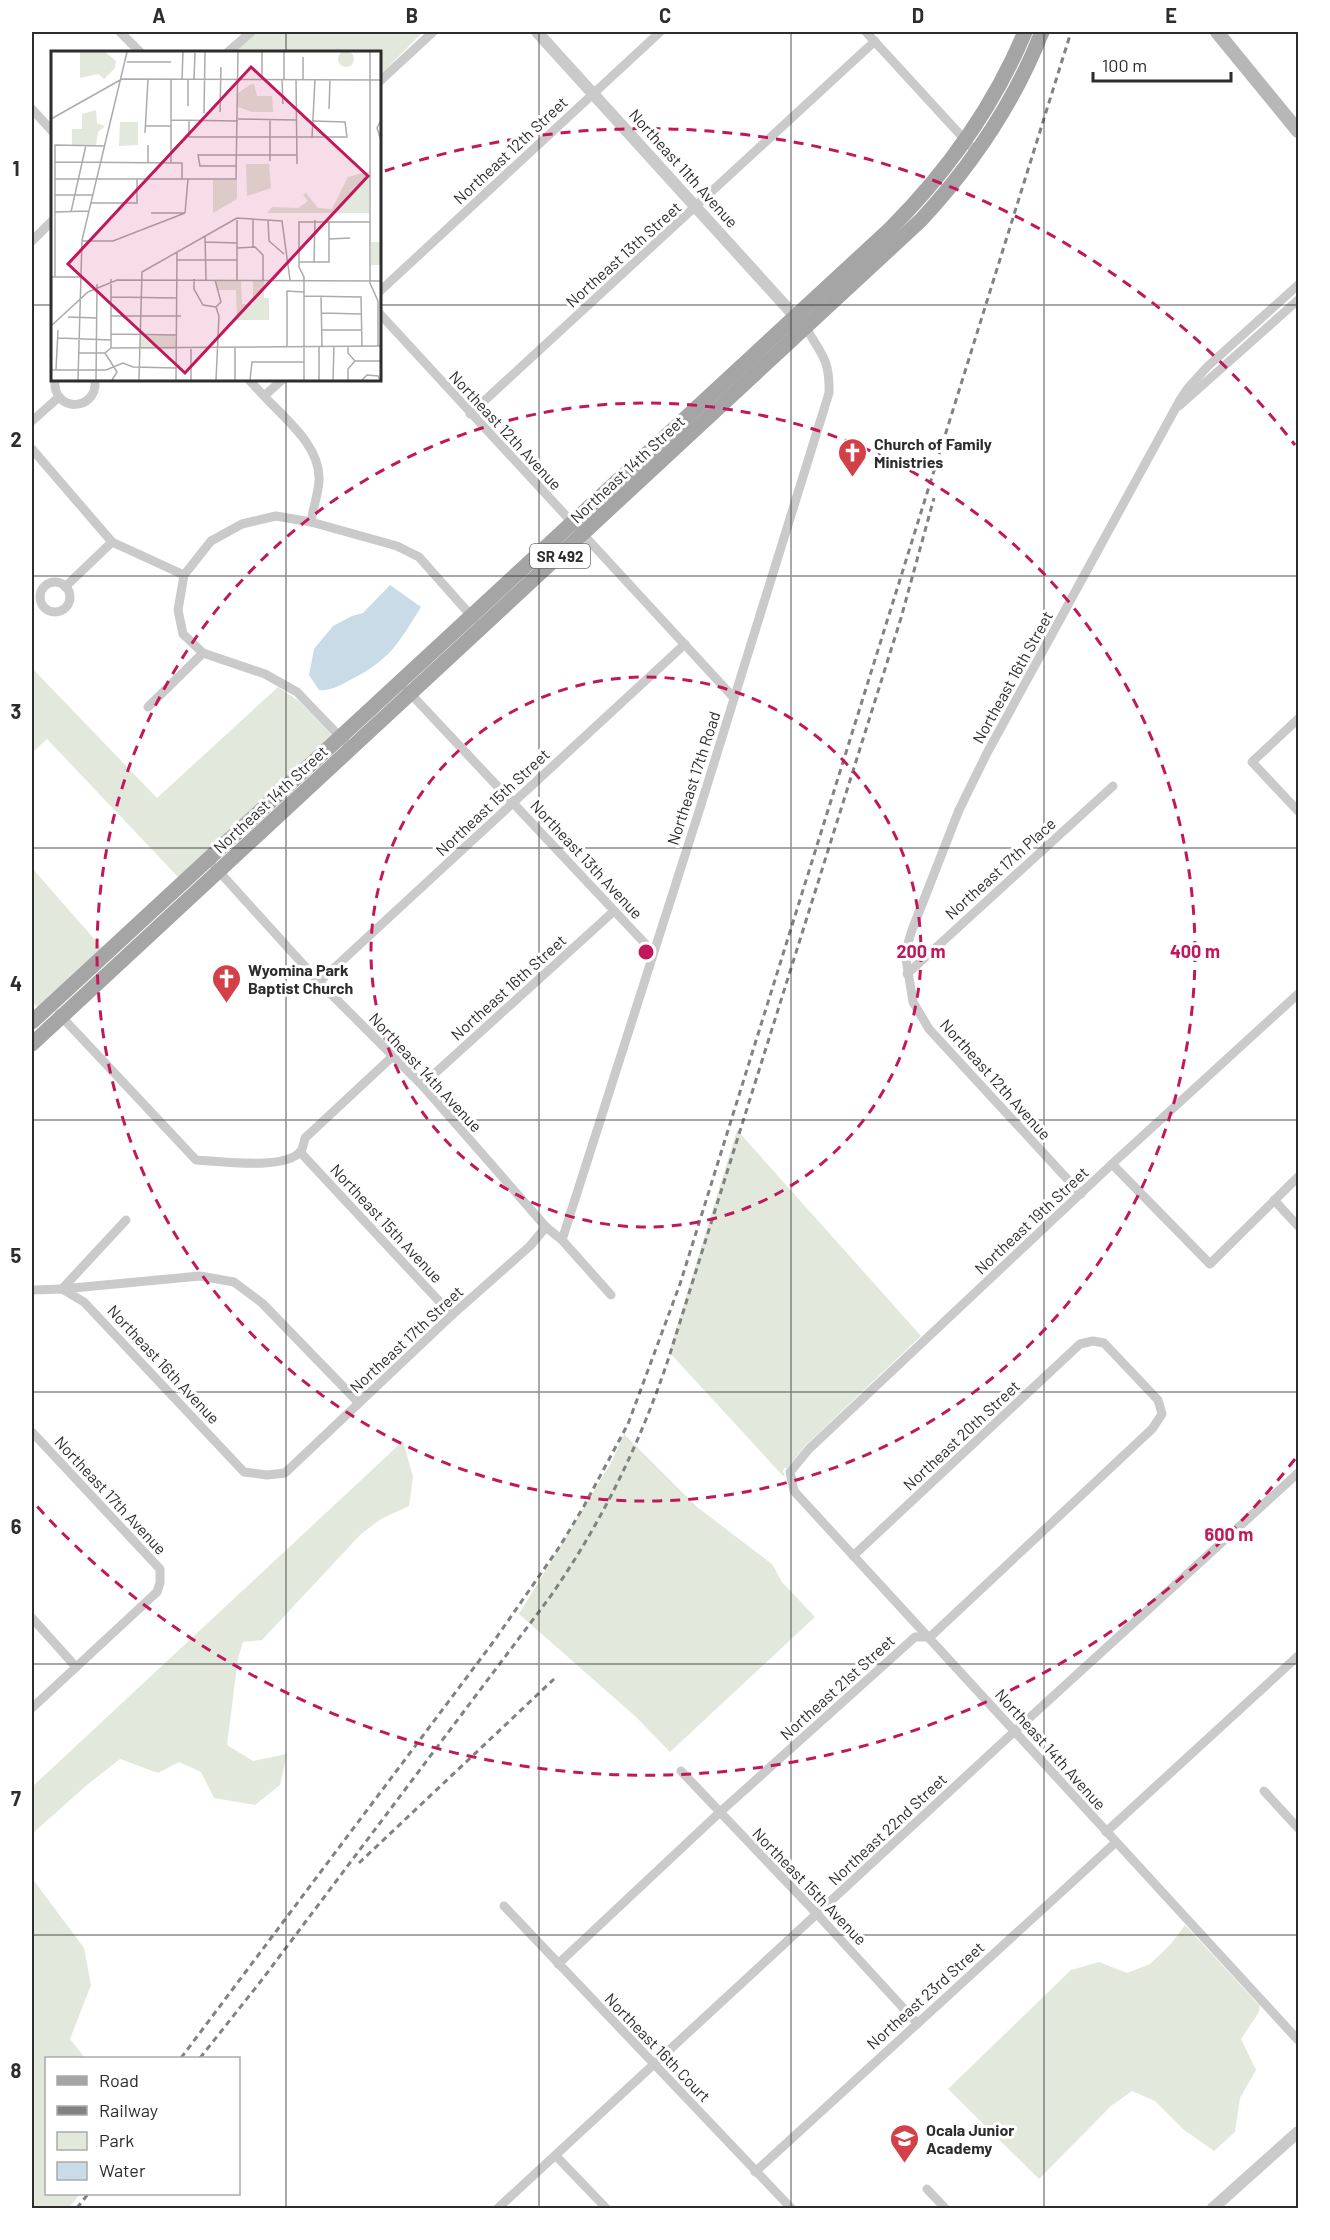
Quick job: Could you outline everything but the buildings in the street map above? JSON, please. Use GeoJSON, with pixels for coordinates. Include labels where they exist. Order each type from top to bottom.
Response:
{"type":"FeatureCollection","features":[{"type":"Feature","properties":{"kind":"main road","name":"Northeast 14th Street"},"geometry":{"type":"LineString","coordinates":[[32,1022],[208,859],[345,743],[410,694],[482,627],[577,529],[795,316],[909,209],[937,180],[966,141],[994,96],[1025,32]]}},
{"type":"Feature","properties":{"kind":"main road"},"geometry":{"type":"LineString","coordinates":[[1217,32],[1299,130]]}},
{"type":"Feature","properties":{"kind":"main road","name":"Northeast 14th Street"},"geometry":{"type":"LineString","coordinates":[[32,1044],[219,871],[345,743],[399,682],[471,615],[577,529],[806,328],[921,220],[977,153],[1011,99],[1039,38]]}},
{"type":"Feature","properties":{"kind":"street"},"geometry":{"type":"LineString","coordinates":[[120,32],[139,51]]}},
{"type":"Feature","properties":{"kind":"street"},"geometry":{"type":"LineString","coordinates":[[229,51],[251,32]]}},
{"type":"Feature","properties":{"kind":"street"},"geometry":{"type":"LineString","coordinates":[[381,80],[433,32]]}},
{"type":"Feature","properties":{"kind":"street","name":"Northeast 11th Avenue"},"geometry":{"type":"LineString","coordinates":[[537,32],[806,328]]}},
{"type":"Feature","properties":{"kind":"street","name":"Northeast 12th Street"},"geometry":{"type":"LineString","coordinates":[[381,290],[660,32]]}},
{"type":"Feature","properties":{"kind":"street"},"geometry":{"type":"LineString","coordinates":[[866,32],[977,153]]}},
{"type":"Feature","properties":{"kind":"street"},"geometry":{"type":"LineString","coordinates":[[1025,32],[1039,38]]}},
{"type":"Feature","properties":{"kind":"street","name":"Northeast 13th Street"},"geometry":{"type":"LineString","coordinates":[[470,414],[875,41]]}},
{"type":"Feature","properties":{"kind":"street"},"geometry":{"type":"LineString","coordinates":[[32,109],[51,130]]}},
{"type":"Feature","properties":{"kind":"street"},"geometry":{"type":"LineString","coordinates":[[32,241],[51,221]]}},
{"type":"Feature","properties":{"kind":"street","name":"Northeast 16th Street"},"geometry":{"type":"LineString","coordinates":[[907,974],[905,953],[912,930],[959,810],[1027,677],[1155,445],[1188,388],[1214,361],[1299,285]]}},
{"type":"Feature","properties":{"kind":"street","name":"Northeast 16th Street"},"geometry":{"type":"LineString","coordinates":[[1178,408],[1299,300]]}},
{"type":"Feature","properties":{"kind":"street","name":"Northeast 12th Avenue"},"geometry":{"type":"LineString","coordinates":[[381,315],[734,698]]}},
{"type":"Feature","properties":{"kind":"street","name":"Northeast 17th Road"},"geometry":{"type":"LineString","coordinates":[[562,1240],[829,393],[830,371],[806,328]]}},
{"type":"Feature","properties":{"kind":"street"},"geometry":{"type":"LineString","coordinates":[[1245,334],[1252,342]]}},
{"type":"Feature","properties":{"kind":"street"},"geometry":{"type":"LineString","coordinates":[[1214,361],[1222,369]]}},
{"type":"Feature","properties":{"kind":"street"},"geometry":{"type":"LineString","coordinates":[[55,381],[59,397],[70,404],[83,403],[93,394],[95,381]]}},
{"type":"Feature","properties":{"kind":"street"},"geometry":{"type":"LineString","coordinates":[[250,381],[302,437],[315,455],[319,479],[311,522]]}},
{"type":"Feature","properties":{"kind":"street"},"geometry":{"type":"LineString","coordinates":[[264,396],[281,381]]}},
{"type":"Feature","properties":{"kind":"street"},"geometry":{"type":"LineString","coordinates":[[32,421],[59,397]]}},
{"type":"Feature","properties":{"kind":"street"},"geometry":{"type":"LineString","coordinates":[[32,449],[112,542],[184,574]]}},
{"type":"Feature","properties":{"kind":"street"},"geometry":{"type":"LineString","coordinates":[[345,743],[297,692],[265,674],[203,653],[183,634],[178,610],[184,574],[211,541],[242,524],[276,516],[311,522],[397,546],[419,557],[482,627]]}},
{"type":"Feature","properties":{"kind":"street"},"geometry":{"type":"LineString","coordinates":[[65,587],[112,542]]}},
{"type":"Feature","properties":{"kind":"street","name":"Northeast 15th Street"},"geometry":{"type":"LineString","coordinates":[[319,982],[685,644]]}},
{"type":"Feature","properties":{"kind":"street"},"geometry":{"type":"LineString","coordinates":[[147,707],[203,653]]}},
{"type":"Feature","properties":{"kind":"street","name":"Northeast 13th Avenue"},"geometry":{"type":"LineString","coordinates":[[399,682],[653,952]]}},
{"type":"Feature","properties":{"kind":"street"},"geometry":{"type":"LineString","coordinates":[[1299,719],[1252,762],[1299,810]]}},
{"type":"Feature","properties":{"kind":"street","name":"Northeast 17th Place"},"geometry":{"type":"LineString","coordinates":[[907,974],[1113,786]]}},
{"type":"Feature","properties":{"kind":"street","name":"Northeast 14th Avenue"},"geometry":{"type":"LineString","coordinates":[[208,859],[319,982],[422,1085],[546,1227]]}},
{"type":"Feature","properties":{"kind":"street","name":"Northeast 16th Street"},"geometry":{"type":"LineString","coordinates":[[422,1085],[614,911]]}},
{"type":"Feature","properties":{"kind":"street","name":"Northeast 12th Avenue"},"geometry":{"type":"LineString","coordinates":[[907,974],[913,1002],[929,1029],[1081,1194]]}},
{"type":"Feature","properties":{"kind":"street","name":"Northeast 19th Street"},"geometry":{"type":"LineString","coordinates":[[789,1472],[809,1449],[1113,1164],[1299,994]]}},
{"type":"Feature","properties":{"kind":"street"},"geometry":{"type":"LineString","coordinates":[[50,1005],[196,1160],[245,1163],[287,1160],[300,1152],[305,1138],[393,1056]]}},
{"type":"Feature","properties":{"kind":"street","name":"Northeast 15th Avenue"},"geometry":{"type":"LineString","coordinates":[[300,1152],[452,1315]]}},
{"type":"Feature","properties":{"kind":"street"},"geometry":{"type":"LineString","coordinates":[[1113,1164],[1210,1264],[1299,1176]]}},
{"type":"Feature","properties":{"kind":"street"},"geometry":{"type":"LineString","coordinates":[[1274,1200],[1299,1226]]}},
{"type":"Feature","properties":{"kind":"street"},"geometry":{"type":"LineString","coordinates":[[62,1288],[126,1220]]}},
{"type":"Feature","properties":{"kind":"street"},"geometry":{"type":"LineString","coordinates":[[546,1227],[562,1240],[611,1295]]}},
{"type":"Feature","properties":{"kind":"street","name":"Northeast 17th Street"},"geometry":{"type":"LineString","coordinates":[[267,1475],[285,1473],[452,1315],[530,1246],[546,1227]]}},
{"type":"Feature","properties":{"kind":"street"},"geometry":{"type":"LineString","coordinates":[[32,1290],[200,1276],[234,1282],[262,1303],[359,1403]]}},
{"type":"Feature","properties":{"kind":"street","name":"Northeast 16th Avenue"},"geometry":{"type":"LineString","coordinates":[[62,1288],[84,1302],[101,1319],[244,1472],[267,1475]]}},
{"type":"Feature","properties":{"kind":"street","name":"Northeast 20th Street"},"geometry":{"type":"LineString","coordinates":[[853,1556],[1080,1344],[1093,1341],[1104,1343],[1158,1400],[1162,1414]]}},
{"type":"Feature","properties":{"kind":"street","name":"Northeast 21st Street"},"geometry":{"type":"LineString","coordinates":[[558,1964],[720,1813],[915,1638],[930,1637],[1152,1429],[1162,1414]]}},
{"type":"Feature","properties":{"kind":"street","name":"Northeast 17th Avenue"},"geometry":{"type":"LineString","coordinates":[[32,1431],[160,1569],[160,1583],[157,1592],[76,1667]]}},
{"type":"Feature","properties":{"kind":"street","name":"Northeast 14th Avenue"},"geometry":{"type":"LineString","coordinates":[[789,1472],[794,1491],[1299,2040]]}},
{"type":"Feature","properties":{"kind":"street","name":"Northeast 22nd Street"},"geometry":{"type":"LineString","coordinates":[[498,2208],[1015,1731],[1299,1473]]}},
{"type":"Feature","properties":{"kind":"street"},"geometry":{"type":"LineString","coordinates":[[32,1618],[76,1667],[32,1708]]}},
{"type":"Feature","properties":{"kind":"street"},"geometry":{"type":"LineString","coordinates":[[1106,1832],[1299,1656]]}},
{"type":"Feature","properties":{"kind":"street","name":"Northeast 15th Avenue"},"geometry":{"type":"LineString","coordinates":[[681,1771],[917,2023]]}},
{"type":"Feature","properties":{"kind":"street"},"geometry":{"type":"LineString","coordinates":[[1264,1791],[1299,1828]]}},
{"type":"Feature","properties":{"kind":"street","name":"Northeast 23rd Street"},"geometry":{"type":"LineString","coordinates":[[755,2172],[1116,1843]]}},
{"type":"Feature","properties":{"kind":"street","name":"Northeast 16th Court"},"geometry":{"type":"LineString","coordinates":[[504,1906],[791,2208]]}},
{"type":"Feature","properties":{"kind":"street"},"geometry":{"type":"LineString","coordinates":[[1213,2208],[1299,2132]]}},
{"type":"Feature","properties":{"kind":"street"},"geometry":{"type":"LineString","coordinates":[[556,2156],[606,2208]]}},
{"type":"Feature","properties":{"kind":"street"},"geometry":{"type":"LineString","coordinates":[[927,2189],[945,2208]]}},
{"type":"Feature","properties":{"kind":"green space"},"geometry":{"type":"Polygon","coordinates":[[[251,32],[423,32],[381,74],[381,51],[229,51],[251,32]]]}},
{"type":"Feature","properties":{"kind":"green space"},"geometry":{"type":"Polygon","coordinates":[[[32,668],[157,798],[278,687],[299,701],[333,736],[179,878],[47,739],[32,753],[32,668]]]}},
{"type":"Feature","properties":{"kind":"green space"},"geometry":{"type":"Polygon","coordinates":[[[32,868],[103,949],[38,1008],[32,1002],[32,868]]]}},
{"type":"Feature","properties":{"kind":"green space"},"geometry":{"type":"Polygon","coordinates":[[[737,1130],[921,1336],[805,1446],[787,1468],[784,1468],[785,1475],[783,1476],[669,1352],[737,1130]]]}},
{"type":"Feature","properties":{"kind":"green space"},"geometry":{"type":"Polygon","coordinates":[[[624,1434],[697,1507],[772,1564],[782,1582],[815,1617],[670,1752],[636,1717],[519,1614],[611,1463],[624,1434]]]}},
{"type":"Feature","properties":{"kind":"green space"},"geometry":{"type":"Polygon","coordinates":[[[403,1441],[413,1477],[409,1506],[381,1519],[361,1534],[262,1640],[243,1642],[238,1658],[227,1745],[253,1761],[287,1754],[280,1785],[255,1805],[214,1798],[201,1772],[179,1762],[158,1773],[120,1759],[33,1833],[32,1878],[32,1787],[403,1441]]]}},
{"type":"Feature","properties":{"kind":"green space"},"geometry":{"type":"Polygon","coordinates":[[[32,1878],[84,1948],[91,1985],[70,2039],[84,2057],[45,2057],[45,2195],[79,2195],[69,2208],[32,2208],[32,1878]]]}},
{"type":"Feature","properties":{"kind":"green space"},"geometry":{"type":"Polygon","coordinates":[[[1185,1925],[1260,2006],[1259,2012],[1241,2039],[1256,2070],[1240,2098],[1235,2132],[1214,2151],[1183,2129],[1155,2101],[1132,2091],[1111,2106],[1039,2179],[948,2089],[1071,1970],[1099,1962],[1127,1973],[1150,1964],[1171,1944],[1185,1925]]]}},
{"type":"Feature","properties":{"kind":"water"},"geometry":{"type":"Polygon","coordinates":[[[390,585],[421,607],[406,631],[384,658],[364,673],[339,686],[319,690],[309,675],[314,649],[333,626],[363,613],[390,585]]]}},
{"type":"Feature","properties":{"kind":"railway"},"geometry":{"type":"LineString","coordinates":[[182,2057],[494,1641],[560,1546],[628,1424],[680,1284],[1071,32]]}},
{"type":"Feature","properties":{"kind":"railway"},"geometry":{"type":"LineString","coordinates":[[201,2057],[261,1981],[550,1597],[569,1569],[618,1482],[645,1421],[669,1357],[901,618],[934,498]]}},
{"type":"Feature","properties":{"kind":"railway"},"geometry":{"type":"LineString","coordinates":[[359,1863],[554,1679]]}},
{"type":"Feature","properties":{"kind":"railway"},"geometry":{"type":"LineString","coordinates":[[77,2208],[87,2195]]}},
{"type":"Feature","properties":{"kind":"place","name":"Church of Family Ministries"},"geometry":{"type":"Point","coordinates":[853,478]}},
{"type":"Feature","properties":{"kind":"place","name":"Wyomina Park Baptist Church"},"geometry":{"type":"Point","coordinates":[227,1004]}},
{"type":"Feature","properties":{"kind":"place","name":"Ocala Junior Academy"},"geometry":{"type":"Point","coordinates":[905,2164]}}]}
